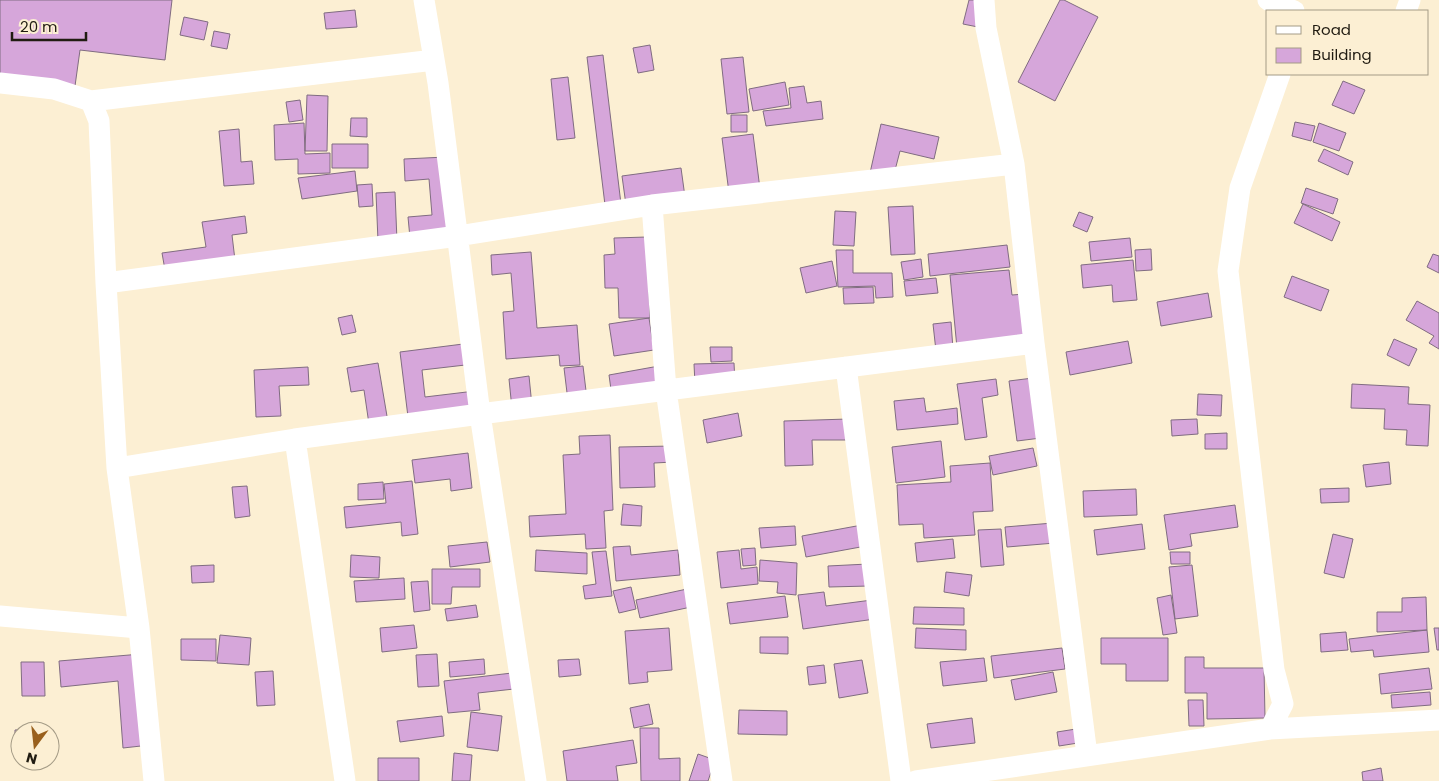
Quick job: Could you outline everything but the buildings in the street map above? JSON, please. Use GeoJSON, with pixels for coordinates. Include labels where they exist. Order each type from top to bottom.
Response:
{"type":"FeatureCollection","features":[{"type":"Feature","properties":{"kind":"street"},"geometry":{"type":"LineString","coordinates":[[424,0],[458,236],[480,414],[536,781]]}},
{"type":"Feature","properties":{"kind":"street"},"geometry":{"type":"LineString","coordinates":[[984,0],[986,28],[1014,164],[1034,343],[1087,755]]}},
{"type":"Feature","properties":{"kind":"street"},"geometry":{"type":"LineString","coordinates":[[1268,0],[1292,10]]}},
{"type":"Feature","properties":{"kind":"street"},"geometry":{"type":"LineString","coordinates":[[0,83],[54,89],[91,101],[434,60]]}},
{"type":"Feature","properties":{"kind":"street"},"geometry":{"type":"LineString","coordinates":[[1270,729],[1283,704],[1274,670],[1228,271],[1240,188],[1280,75]]}},
{"type":"Feature","properties":{"kind":"street"},"geometry":{"type":"LineString","coordinates":[[91,101],[100,121],[106,283],[117,468],[138,628],[154,781]]}},
{"type":"Feature","properties":{"kind":"street"},"geometry":{"type":"LineString","coordinates":[[106,283],[458,236],[652,205],[1014,164]]}},
{"type":"Feature","properties":{"kind":"street"},"geometry":{"type":"LineString","coordinates":[[652,205],[666,390],[722,781]]}},
{"type":"Feature","properties":{"kind":"street"},"geometry":{"type":"LineString","coordinates":[[117,468],[295,439],[1034,343]]}},
{"type":"Feature","properties":{"kind":"street"},"geometry":{"type":"LineString","coordinates":[[846,367],[901,781]]}},
{"type":"Feature","properties":{"kind":"street"},"geometry":{"type":"LineString","coordinates":[[295,439],[345,781]]}},
{"type":"Feature","properties":{"kind":"street"},"geometry":{"type":"LineString","coordinates":[[0,616],[138,628]]}},
{"type":"Feature","properties":{"kind":"street"},"geometry":{"type":"LineString","coordinates":[[916,781],[1270,729],[1439,720]]}}]}
